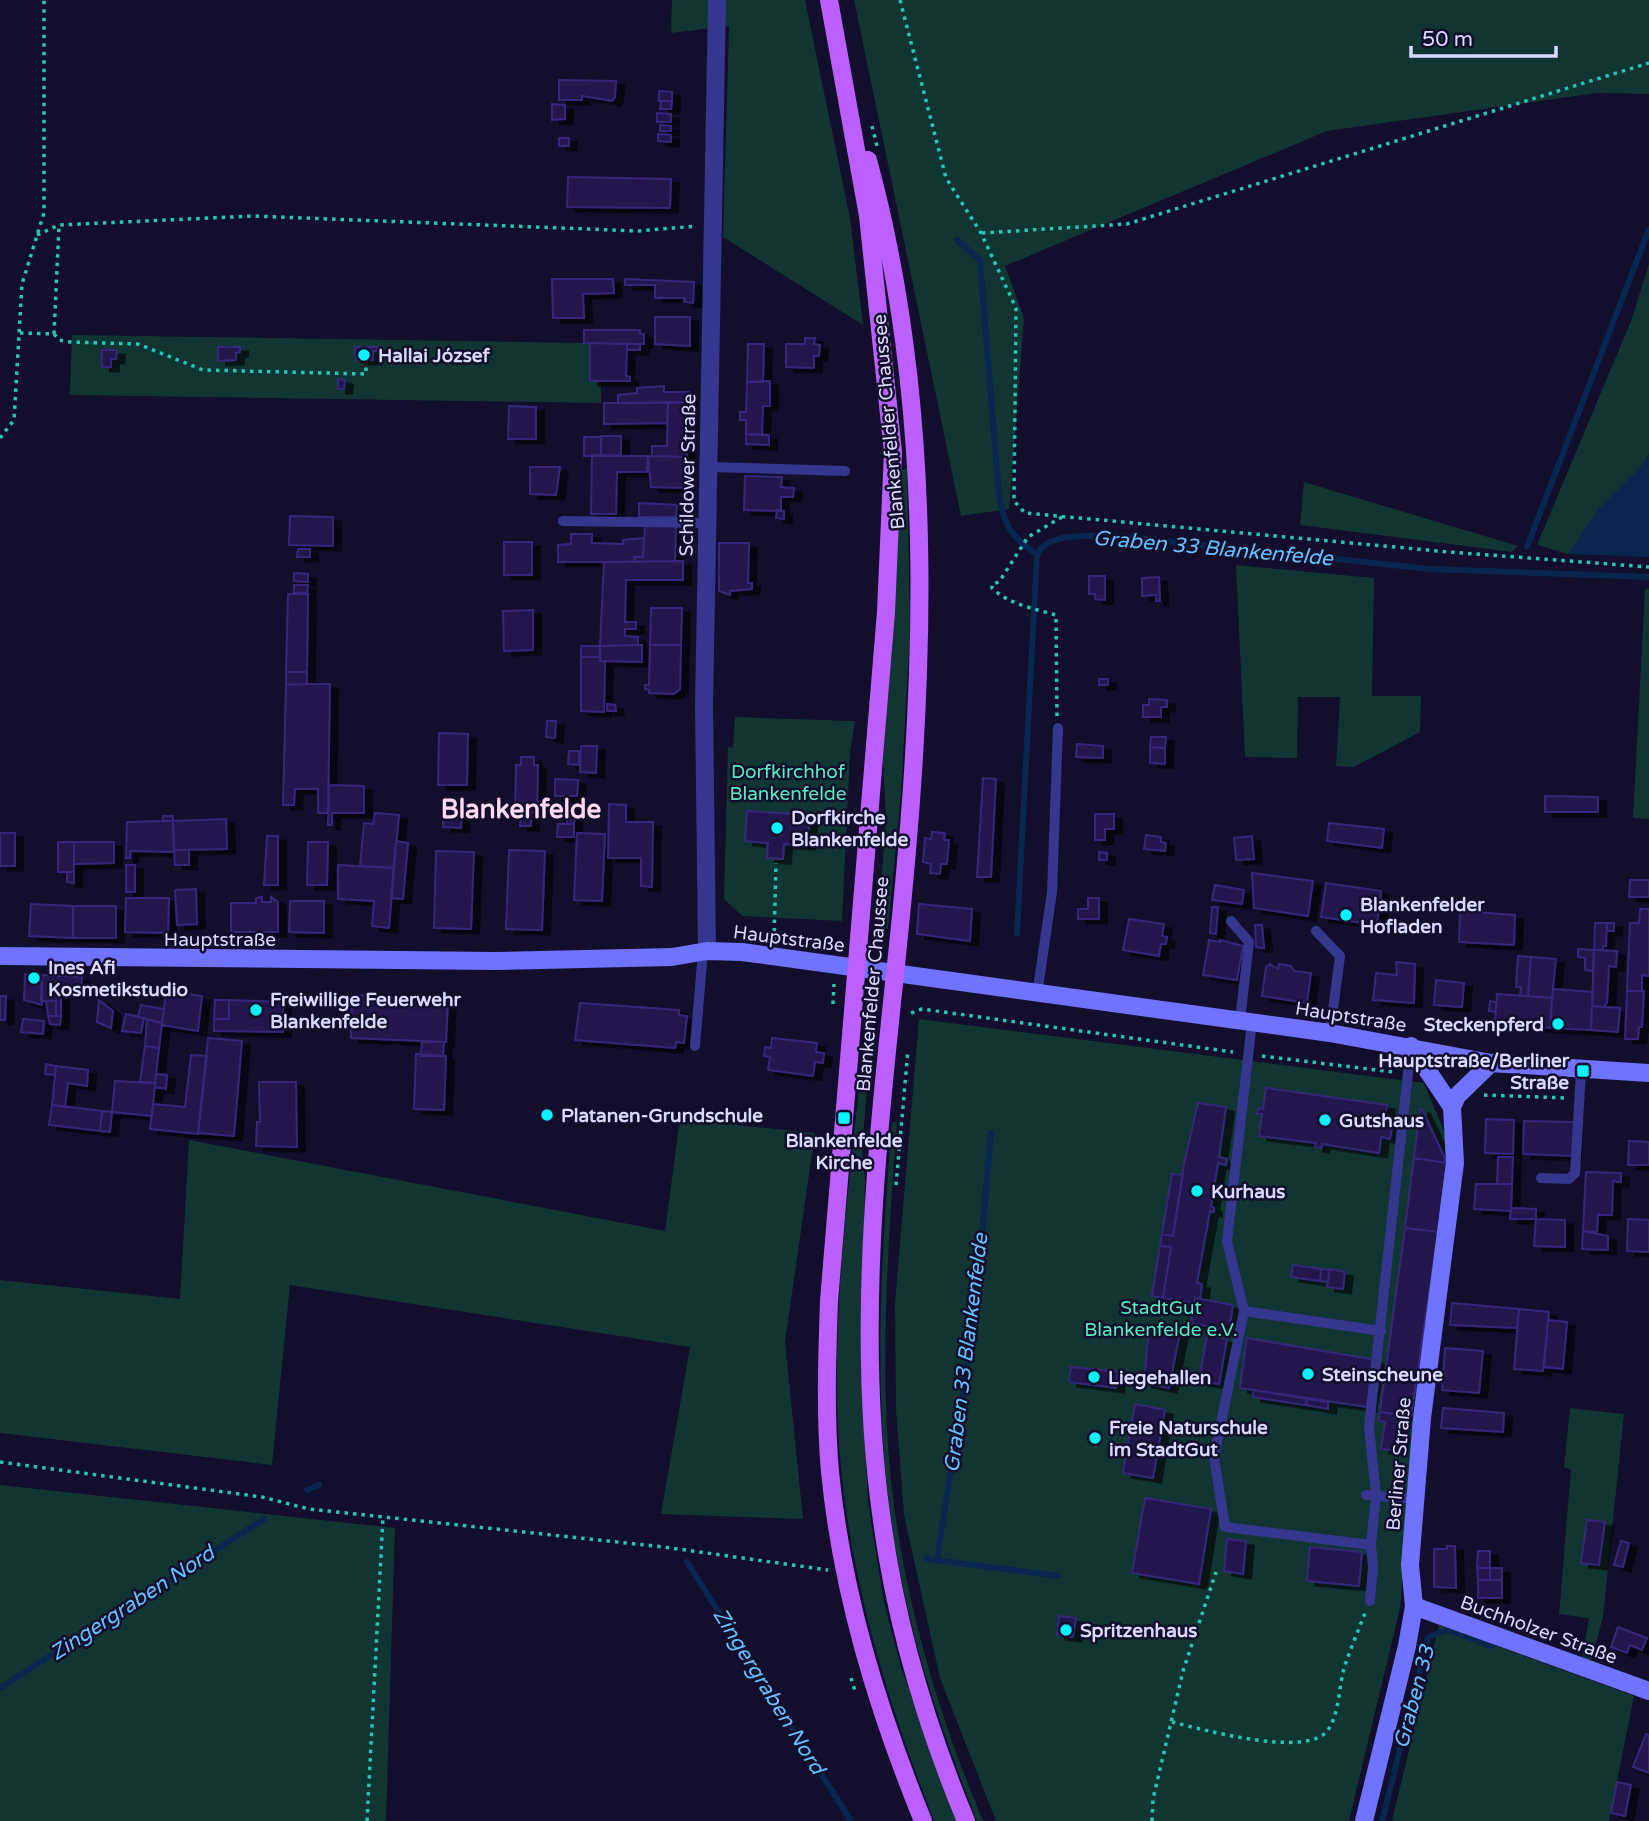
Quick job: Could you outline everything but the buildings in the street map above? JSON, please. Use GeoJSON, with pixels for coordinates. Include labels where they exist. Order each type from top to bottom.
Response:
{"type":"FeatureCollection","features":[{"type":"Feature","properties":{"kind":"main road","name":"Blankenfelder Chaussee"},"geometry":{"type":"LineString","coordinates":[[829,0],[842,62],[871,241],[893,452],[886,612],[829,1301],[826,1382],[830,1471],[844,1571],[872,1681],[923,1821]]}},
{"type":"Feature","properties":{"kind":"main road","name":"Blankenfelder Chaussee"},"geometry":{"type":"LineString","coordinates":[[842,62],[890,244],[905,346],[918,512],[920,605],[914,739],[875,1188],[871,1381],[876,1468],[881,1519],[899,1615],[916,1679],[966,1821]]}},
{"type":"Feature","properties":{"kind":"street","name":"Schildower Straße"},"geometry":{"type":"LineString","coordinates":[[705,951],[704,705],[717,0]]}},
{"type":"Feature","properties":{"kind":"street","name":"Hauptstraße"},"geometry":{"type":"LineString","coordinates":[[0,956],[495,961],[673,957],[705,951],[741,952],[895,972],[1037,995],[1330,1033],[1491,1063],[1581,1071],[1649,1073]]}},
{"type":"Feature","properties":{"kind":"street"},"geometry":{"type":"LineString","coordinates":[[1411,1046],[1452,1107],[1457,1097],[1491,1063]]}},
{"type":"Feature","properties":{"kind":"street","name":"Berliner Straße"},"geometry":{"type":"LineString","coordinates":[[1364,1821],[1407,1646],[1414,1606],[1410,1566],[1422,1418],[1455,1163],[1452,1107]]}},
{"type":"Feature","properties":{"kind":"street","name":"Buchholzer Straße"},"geometry":{"type":"LineString","coordinates":[[1414,1606],[1649,1691]]}},
{"type":"Feature","properties":{"kind":"lane"},"geometry":{"type":"LineString","coordinates":[[709,467],[845,471]]}},
{"type":"Feature","properties":{"kind":"lane"},"geometry":{"type":"LineString","coordinates":[[563,521],[708,523]]}},
{"type":"Feature","properties":{"kind":"lane"},"geometry":{"type":"LineString","coordinates":[[1037,995],[1052,892],[1058,728]]}},
{"type":"Feature","properties":{"kind":"lane"},"geometry":{"type":"LineString","coordinates":[[1231,921],[1249,942],[1246,1021],[1248,1054],[1227,1241],[1244,1311],[1214,1457],[1225,1527],[1371,1545]]}},
{"type":"Feature","properties":{"kind":"lane"},"geometry":{"type":"LineString","coordinates":[[1316,931],[1340,956],[1330,1033]]}},
{"type":"Feature","properties":{"kind":"lane"},"geometry":{"type":"LineString","coordinates":[[695,1046],[705,951]]}},
{"type":"Feature","properties":{"kind":"lane"},"geometry":{"type":"LineString","coordinates":[[1370,1601],[1373,1567],[1369,1427],[1411,1046]]}},
{"type":"Feature","properties":{"kind":"lane"},"geometry":{"type":"LineString","coordinates":[[1541,1178],[1569,1179],[1575,1173],[1581,1071]]}},
{"type":"Feature","properties":{"kind":"lane"},"geometry":{"type":"LineString","coordinates":[[1244,1311],[1381,1331]]}},
{"type":"Feature","properties":{"kind":"lane"},"geometry":{"type":"LineString","coordinates":[[1371,1495],[1416,1499]]}},
{"type":"Feature","properties":{"kind":"path"},"geometry":{"type":"LineString","coordinates":[[0,438],[14,420],[22,284],[44,213],[44,0]]}},
{"type":"Feature","properties":{"kind":"path"},"geometry":{"type":"LineString","coordinates":[[900,0],[946,178],[981,233],[1016,308],[1014,501],[1026,513],[1449,552],[1649,567]]}},
{"type":"Feature","properties":{"kind":"path"},"geometry":{"type":"LineString","coordinates":[[981,233],[1127,224],[1649,64]]}},
{"type":"Feature","properties":{"kind":"path"},"geometry":{"type":"LineString","coordinates":[[37,235],[59,225],[253,216],[638,231],[713,225]]}},
{"type":"Feature","properties":{"kind":"path"},"geometry":{"type":"LineString","coordinates":[[59,225],[54,334],[59,340],[138,344],[203,370],[366,374],[366,364]]}},
{"type":"Feature","properties":{"kind":"path"},"geometry":{"type":"LineString","coordinates":[[20,333],[54,334]]}},
{"type":"Feature","properties":{"kind":"path"},"geometry":{"type":"LineString","coordinates":[[1058,728],[1056,615],[999,595],[992,588],[992,584],[999,582],[1028,537],[1062,516]]}},
{"type":"Feature","properties":{"kind":"path"},"geometry":{"type":"LineString","coordinates":[[774,918],[776,863]]}},
{"type":"Feature","properties":{"kind":"path"},"geometry":{"type":"LineString","coordinates":[[910,1021],[917,977]]}},
{"type":"Feature","properties":{"kind":"path"},"geometry":{"type":"LineString","coordinates":[[911,1013],[922,1009],[1408,1074]]}},
{"type":"Feature","properties":{"kind":"path"},"geometry":{"type":"LineString","coordinates":[[895,1191],[908,1039]]}},
{"type":"Feature","properties":{"kind":"path"},"geometry":{"type":"LineString","coordinates":[[0,1462],[262,1497],[309,1509],[664,1547],[844,1571]]}},
{"type":"Feature","properties":{"kind":"path"},"geometry":{"type":"LineString","coordinates":[[367,1821],[383,1517]]}},
{"type":"Feature","properties":{"kind":"path"},"geometry":{"type":"LineString","coordinates":[[1152,1821],[1153,1799],[1183,1671],[1216,1572]]}},
{"type":"Feature","properties":{"kind":"path"},"geometry":{"type":"LineString","coordinates":[[1172,1722],[1247,1739],[1292,1742],[1317,1738],[1328,1730],[1345,1667],[1370,1601]]}},
{"type":"Feature","properties":{"kind":"green space"},"geometry":{"type":"Polygon","coordinates":[[[672,0],[805,0],[850,218],[863,325],[723,237],[729,26],[671,33],[672,0]]]}},
{"type":"Feature","properties":{"kind":"green space"},"geometry":{"type":"Polygon","coordinates":[[[854,0],[1649,0],[1649,94],[1597,93],[1327,131],[1005,266],[1024,318],[1009,509],[961,516],[854,0]]]}},
{"type":"Feature","properties":{"kind":"green space"},"geometry":{"type":"Polygon","coordinates":[[[1649,264],[1649,454],[1642,466],[1598,510],[1568,554],[1537,545],[1631,321],[1649,264]]]}},
{"type":"Feature","properties":{"kind":"green space"},"geometry":{"type":"Polygon","coordinates":[[[72,335],[590,343],[590,380],[601,381],[601,403],[70,395],[72,335]]]}},
{"type":"Feature","properties":{"kind":"green space"},"geometry":{"type":"Polygon","coordinates":[[[907,468],[910,631],[901,793],[888,929],[878,928],[886,818],[883,762],[902,470],[907,468]]]}},
{"type":"Feature","properties":{"kind":"green space"},"geometry":{"type":"Polygon","coordinates":[[[1304,482],[1518,546],[1512,552],[1300,525],[1304,482]]]}},
{"type":"Feature","properties":{"kind":"green space"},"geometry":{"type":"Polygon","coordinates":[[[1236,565],[1374,578],[1372,696],[1421,696],[1420,732],[1354,767],[1336,766],[1340,697],[1298,697],[1297,758],[1245,757],[1236,565]]]}},
{"type":"Feature","properties":{"kind":"green space"},"geometry":{"type":"Polygon","coordinates":[[[1645,589],[1649,589],[1649,819],[1633,818],[1645,589]]]}},
{"type":"Feature","properties":{"kind":"green space","name":"Dorfkirchhof Blankenfelde"},"geometry":{"type":"Polygon","coordinates":[[[735,717],[855,721],[850,752],[842,921],[742,916],[724,899],[728,747],[733,748],[735,717]]]}},
{"type":"Feature","properties":{"kind":"green space"},"geometry":{"type":"Polygon","coordinates":[[[866,1018],[873,1019],[862,1148],[865,1181],[861,1359],[868,1502],[884,1603],[901,1667],[957,1821],[934,1821],[914,1769],[880,1665],[866,1612],[845,1505],[837,1394],[839,1300],[866,1018]]]}},
{"type":"Feature","properties":{"kind":"green space","name":"StadtGut Blankenfelde e.V."},"geometry":{"type":"Polygon","coordinates":[[[919,1019],[1424,1083],[1449,1143],[1415,1423],[1400,1608],[1349,1821],[996,1821],[940,1678],[904,1515],[896,1409],[895,1303],[919,1019]]]}},
{"type":"Feature","properties":{"kind":"green space"},"geometry":{"type":"Polygon","coordinates":[[[680,1119],[815,1133],[785,1342],[803,1519],[661,1514],[690,1347],[290,1285],[272,1465],[0,1433],[0,1280],[180,1299],[189,1140],[665,1231],[680,1119]]]}},
{"type":"Feature","properties":{"kind":"green space"},"geometry":{"type":"Polygon","coordinates":[[[892,1122],[897,1122],[885,1365],[893,1494],[920,1637],[948,1730],[983,1821],[977,1821],[921,1661],[898,1562],[889,1507],[880,1342],[892,1122]]]}},
{"type":"Feature","properties":{"kind":"green space"},"geometry":{"type":"Polygon","coordinates":[[[1570,1408],[1624,1414],[1603,1617],[1591,1661],[1582,1657],[1589,1618],[1559,1614],[1571,1469],[1564,1468],[1570,1408]]]}},
{"type":"Feature","properties":{"kind":"green space"},"geometry":{"type":"Polygon","coordinates":[[[0,1485],[395,1528],[386,1821],[0,1821],[0,1485]]]}},
{"type":"Feature","properties":{"kind":"green space"},"geometry":{"type":"Polygon","coordinates":[[[1439,1625],[1634,1696],[1609,1821],[1392,1821],[1439,1625]]]}},
{"type":"Feature","properties":{"kind":"water"},"geometry":{"type":"Polygon","coordinates":[[[1649,454],[1649,557],[1568,554],[1598,510],[1642,466],[1649,454]]]}},
{"type":"Feature","properties":{"kind":"waterway"},"geometry":{"type":"LineString","coordinates":[[1527,547],[1649,229]]}},
{"type":"Feature","properties":{"kind":"waterway"},"geometry":{"type":"LineString","coordinates":[[957,240],[980,260],[1001,507],[1010,530],[1037,554]]}},
{"type":"Feature","properties":{"kind":"waterway","name":"Graben 33 Blankenfelde"},"geometry":{"type":"LineString","coordinates":[[1017,933],[1037,554],[1050,542],[1069,537],[1109,535],[1430,569],[1649,577]]}},
{"type":"Feature","properties":{"kind":"waterway","name":"Graben 33 Blankenfelde"},"geometry":{"type":"LineString","coordinates":[[926,1558],[937,1560],[975,1314],[991,1133]]}},
{"type":"Feature","properties":{"kind":"waterway","name":"Zingergraben Nord"},"geometry":{"type":"LineString","coordinates":[[307,1490],[319,1485]]}},
{"type":"Feature","properties":{"kind":"waterway","name":"Zingergraben Nord"},"geometry":{"type":"LineString","coordinates":[[0,1688],[264,1519]]}},
{"type":"Feature","properties":{"kind":"waterway"},"geometry":{"type":"LineString","coordinates":[[937,1560],[1058,1576]]}},
{"type":"Feature","properties":{"kind":"waterway","name":"Zingergraben Nord"},"geometry":{"type":"LineString","coordinates":[[687,1562],[851,1821]]}},
{"type":"Feature","properties":{"kind":"waterway","name":"Graben 33"},"geometry":{"type":"LineString","coordinates":[[1382,1821],[1428,1637],[1448,1630],[1492,1646]]}},
{"type":"Feature","properties":{"kind":"place","name":"Hallai József"},"geometry":{"type":"Point","coordinates":[364,355]}},
{"type":"Feature","properties":{"kind":"place","name":"Dorfkirche Blankenfelde"},"geometry":{"type":"Point","coordinates":[777,828]}},
{"type":"Feature","properties":{"kind":"place","name":"Blankenfelder Hofladen"},"geometry":{"type":"Point","coordinates":[1346,915]}},
{"type":"Feature","properties":{"kind":"place","name":"Ines Afi Kosmetikstudio"},"geometry":{"type":"Point","coordinates":[34,978]}},
{"type":"Feature","properties":{"kind":"place","name":"Freiwillige Feuerwehr Blankenfelde"},"geometry":{"type":"Point","coordinates":[256,1010]}},
{"type":"Feature","properties":{"kind":"place","name":"Steckenpferd"},"geometry":{"type":"Point","coordinates":[1558,1024]}},
{"type":"Feature","properties":{"kind":"place","name":"Hauptstraße/Berliner Straße"},"geometry":{"type":"Point","coordinates":[1583,1071]}},
{"type":"Feature","properties":{"kind":"place","name":"Platanen-Grundschule"},"geometry":{"type":"Point","coordinates":[547,1115]}},
{"type":"Feature","properties":{"kind":"place","name":"Blankenfelde Kirche"},"geometry":{"type":"Point","coordinates":[844,1118]}},
{"type":"Feature","properties":{"kind":"place","name":"Gutshaus"},"geometry":{"type":"Point","coordinates":[1325,1120]}},
{"type":"Feature","properties":{"kind":"place","name":"Kurhaus"},"geometry":{"type":"Point","coordinates":[1197,1191]}},
{"type":"Feature","properties":{"kind":"place","name":"Steinscheune"},"geometry":{"type":"Point","coordinates":[1308,1374]}},
{"type":"Feature","properties":{"kind":"place","name":"Liegehallen"},"geometry":{"type":"Point","coordinates":[1094,1377]}},
{"type":"Feature","properties":{"kind":"place","name":"Freie Naturschule im StadtGut"},"geometry":{"type":"Point","coordinates":[1095,1438]}},
{"type":"Feature","properties":{"kind":"place","name":"Spritzenhaus"},"geometry":{"type":"Point","coordinates":[1066,1630]}},
{"type":"Feature","properties":{"kind":"district","name":"Blankenfelde"},"geometry":{"type":"Point","coordinates":[521,809]}}]}
